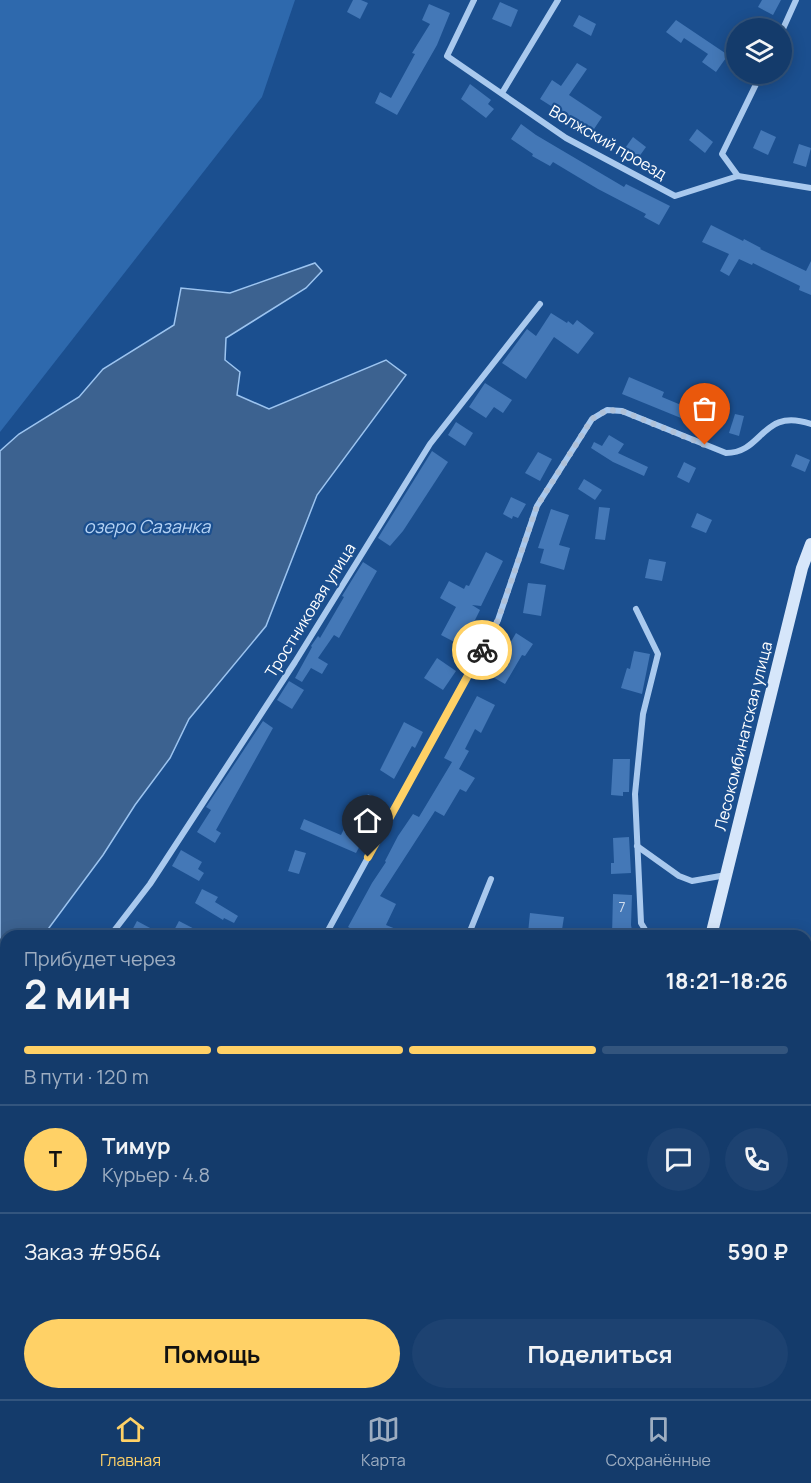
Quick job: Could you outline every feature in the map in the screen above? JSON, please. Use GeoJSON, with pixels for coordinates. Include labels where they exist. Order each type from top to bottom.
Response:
{"type":"FeatureCollection","features":[{"type":"Feature","properties":{"kind":"street","name":"Волжский проезд"},"geometry":{"type":"LineString","coordinates":[[474,0],[447,56],[566,138],[675,196],[738,176],[811,188]]}},
{"type":"Feature","properties":{"kind":"street"},"geometry":{"type":"LineString","coordinates":[[502,93],[558,0]]}},
{"type":"Feature","properties":{"kind":"street"},"geometry":{"type":"LineString","coordinates":[[788,18],[796,0]]}},
{"type":"Feature","properties":{"kind":"street"},"geometry":{"type":"LineString","coordinates":[[738,176],[722,154],[756,84]]}},
{"type":"Feature","properties":{"kind":"street","name":"Тростниковая улица"},"geometry":{"type":"LineString","coordinates":[[115,930],[150,884],[295,662],[430,444],[540,304]]}},
{"type":"Feature","properties":{"kind":"street"},"geometry":{"type":"LineString","coordinates":[[328,930],[498,620],[537,506],[592,419],[607,410],[622,411],[726,453],[739,453],[776,423],[796,419],[811,424]]}},
{"type":"Feature","properties":{"kind":"street","name":"Лесокомбинатская улица"},"geometry":{"type":"LineString","coordinates":[[712,930],[801,568],[811,544]]}},
{"type":"Feature","properties":{"kind":"street"},"geometry":{"type":"LineString","coordinates":[[636,609],[658,654],[643,714],[635,794],[641,923],[645,930]]}},
{"type":"Feature","properties":{"kind":"street"},"geometry":{"type":"LineString","coordinates":[[637,846],[679,876],[692,881],[726,875]]}},
{"type":"Feature","properties":{"kind":"street"},"geometry":{"type":"LineString","coordinates":[[470,930],[491,879]]}},
{"type":"Feature","properties":{"kind":"shaded area"},"geometry":{"type":"Polygon","coordinates":[[[0,0],[295,0],[262,97],[0,432],[0,0]]]}},
{"type":"Feature","properties":{"kind":"water","name":"озеро Сазанка"},"geometry":{"type":"Polygon","coordinates":[[[315,263],[322,271],[306,288],[226,338],[225,360],[240,372],[237,395],[269,409],[386,360],[406,375],[317,495],[266,626],[189,719],[170,758],[135,805],[103,855],[47,930],[0,930],[0,451],[19,434],[79,397],[103,369],[174,325],[181,288],[230,293],[315,263]]]}},
{"type":"Feature","properties":{"kind":"building"},"geometry":{"type":"Polygon","coordinates":[[[353,0],[368,3],[360,19],[347,12],[353,0]]]}},
{"type":"Feature","properties":{"kind":"building"},"geometry":{"type":"Polygon","coordinates":[[[762,0],[781,0],[773,15],[758,7],[762,0]]]}},
{"type":"Feature","properties":{"kind":"building"},"geometry":{"type":"Polygon","coordinates":[[[500,2],[518,10],[511,27],[492,19],[500,2]]]}},
{"type":"Feature","properties":{"kind":"building"},"geometry":{"type":"Polygon","coordinates":[[[429,4],[450,13],[437,45],[397,115],[375,103],[380,92],[391,98],[415,54],[412,53],[430,24],[422,20],[429,4]]]}},
{"type":"Feature","properties":{"kind":"building"},"geometry":{"type":"Polygon","coordinates":[[[579,15],[596,24],[591,36],[573,26],[579,15]]]}},
{"type":"Feature","properties":{"kind":"building"},"geometry":{"type":"Polygon","coordinates":[[[676,20],[726,54],[726,58],[716,72],[702,62],[708,54],[684,38],[681,43],[666,32],[676,20]]]}},
{"type":"Feature","properties":{"kind":"building"},"geometry":{"type":"Polygon","coordinates":[[[577,63],[587,69],[569,95],[602,117],[592,132],[540,99],[552,80],[561,86],[577,63]]]}},
{"type":"Feature","properties":{"kind":"building"},"geometry":{"type":"Polygon","coordinates":[[[470,84],[491,100],[488,104],[494,109],[486,118],[461,99],[470,84]]]}},
{"type":"Feature","properties":{"kind":"building"},"geometry":{"type":"Polygon","coordinates":[[[521,124],[624,187],[626,184],[670,206],[659,225],[644,217],[646,214],[553,162],[550,166],[532,156],[533,154],[511,139],[521,124]]]}},
{"type":"Feature","properties":{"kind":"building"},"geometry":{"type":"Polygon","coordinates":[[[697,129],[713,142],[705,153],[689,140],[697,129]]]}},
{"type":"Feature","properties":{"kind":"building"},"geometry":{"type":"Polygon","coordinates":[[[761,130],[776,137],[768,155],[753,148],[761,130]]]}},
{"type":"Feature","properties":{"kind":"building"},"geometry":{"type":"Polygon","coordinates":[[[633,137],[646,147],[636,161],[623,151],[633,137]]]}},
{"type":"Feature","properties":{"kind":"building"},"geometry":{"type":"Polygon","coordinates":[[[799,144],[811,148],[806,167],[793,163],[799,144]]]}},
{"type":"Feature","properties":{"kind":"building"},"geometry":{"type":"Polygon","coordinates":[[[711,225],[806,271],[811,261],[811,295],[799,290],[800,286],[753,263],[752,265],[739,259],[729,276],[720,271],[729,254],[702,242],[711,225]]]}},
{"type":"Feature","properties":{"kind":"building"},"geometry":{"type":"Polygon","coordinates":[[[551,313],[573,325],[577,320],[594,333],[578,354],[554,337],[526,379],[502,363],[527,329],[536,336],[551,313]]]}},
{"type":"Feature","properties":{"kind":"building"},"geometry":{"type":"Polygon","coordinates":[[[629,377],[664,392],[662,397],[693,410],[697,402],[711,408],[703,427],[622,394],[629,377]]]}},
{"type":"Feature","properties":{"kind":"building"},"geometry":{"type":"Polygon","coordinates":[[[485,383],[512,400],[503,413],[494,407],[486,418],[469,407],[485,383]]]}},
{"type":"Feature","properties":{"kind":"building"},"geometry":{"type":"Polygon","coordinates":[[[735,414],[744,416],[739,436],[729,433],[735,414]]]}},
{"type":"Feature","properties":{"kind":"building"},"geometry":{"type":"Polygon","coordinates":[[[456,422],[473,433],[465,446],[448,435],[456,422]]]}},
{"type":"Feature","properties":{"kind":"building"},"geometry":{"type":"Polygon","coordinates":[[[609,435],[624,444],[618,453],[648,467],[644,476],[613,462],[591,448],[594,442],[602,446],[609,435]]]}},
{"type":"Feature","properties":{"kind":"building"},"geometry":{"type":"Polygon","coordinates":[[[432,451],[448,462],[403,531],[390,546],[378,538],[432,451]]]}},
{"type":"Feature","properties":{"kind":"building"},"geometry":{"type":"Polygon","coordinates":[[[538,452],[552,459],[540,481],[525,473],[538,452]]]}},
{"type":"Feature","properties":{"kind":"building"},"geometry":{"type":"Polygon","coordinates":[[[796,454],[810,460],[805,472],[791,466],[796,454]]]}},
{"type":"Feature","properties":{"kind":"building"},"geometry":{"type":"Polygon","coordinates":[[[684,462],[696,468],[689,483],[677,477],[684,462]]]}},
{"type":"Feature","properties":{"kind":"building"},"geometry":{"type":"Polygon","coordinates":[[[584,479],[602,490],[595,500],[578,489],[584,479]]]}},
{"type":"Feature","properties":{"kind":"building"},"geometry":{"type":"Polygon","coordinates":[[[511,497],[526,504],[518,518],[513,516],[512,519],[503,514],[511,497]]]}},
{"type":"Feature","properties":{"kind":"building"},"geometry":{"type":"Polygon","coordinates":[[[599,507],[610,508],[605,540],[595,539],[599,507]]]}},
{"type":"Feature","properties":{"kind":"building"},"geometry":{"type":"Polygon","coordinates":[[[551,509],[569,515],[559,545],[570,548],[564,570],[540,563],[544,549],[538,548],[551,509]]]}},
{"type":"Feature","properties":{"kind":"building"},"geometry":{"type":"Polygon","coordinates":[[[697,513],[712,520],[706,533],[691,527],[697,513]]]}},
{"type":"Feature","properties":{"kind":"building"},"geometry":{"type":"Polygon","coordinates":[[[486,552],[503,561],[481,606],[472,605],[480,610],[462,646],[441,635],[456,607],[440,598],[449,581],[464,589],[466,585],[469,586],[486,552]]]}},
{"type":"Feature","properties":{"kind":"building"},"geometry":{"type":"Polygon","coordinates":[[[649,559],[666,562],[662,581],[645,578],[649,559]]]}},
{"type":"Feature","properties":{"kind":"building"},"geometry":{"type":"Polygon","coordinates":[[[363,562],[377,571],[339,638],[334,635],[318,658],[328,664],[322,674],[311,668],[302,682],[295,678],[311,646],[318,636],[320,638],[363,562]]]}},
{"type":"Feature","properties":{"kind":"building"},"geometry":{"type":"Polygon","coordinates":[[[528,583],[546,585],[541,616],[523,613],[528,583]]]}},
{"type":"Feature","properties":{"kind":"building"},"geometry":{"type":"Polygon","coordinates":[[[516,633],[533,644],[525,656],[522,655],[505,684],[491,676],[516,633]]]}},
{"type":"Feature","properties":{"kind":"building"},"geometry":{"type":"Polygon","coordinates":[[[634,651],[650,654],[642,694],[621,688],[627,668],[630,669],[634,651]]]}},
{"type":"Feature","properties":{"kind":"building"},"geometry":{"type":"Polygon","coordinates":[[[437,658],[456,671],[443,690],[424,678],[437,658]]]}},
{"type":"Feature","properties":{"kind":"building"},"geometry":{"type":"Polygon","coordinates":[[[289,681],[304,690],[292,709],[277,700],[289,681]]]}},
{"type":"Feature","properties":{"kind":"building"},"geometry":{"type":"Polygon","coordinates":[[[477,696],[495,705],[481,733],[475,729],[465,749],[469,751],[459,769],[475,778],[466,792],[460,789],[444,816],[435,811],[380,896],[396,904],[386,925],[398,930],[353,930],[348,927],[386,862],[398,836],[413,814],[419,817],[452,762],[444,758],[477,696]]]}},
{"type":"Feature","properties":{"kind":"building"},"geometry":{"type":"Polygon","coordinates":[[[263,721],[273,728],[216,830],[221,833],[215,843],[197,832],[211,810],[206,807],[263,721]]]}},
{"type":"Feature","properties":{"kind":"building"},"geometry":{"type":"Polygon","coordinates":[[[404,722],[423,732],[415,748],[412,746],[394,779],[380,770],[404,722]]]}},
{"type":"Feature","properties":{"kind":"building"},"geometry":{"type":"Polygon","coordinates":[[[613,759],[630,759],[629,792],[623,792],[623,796],[611,795],[613,759]]]}},
{"type":"Feature","properties":{"kind":"building"},"geometry":{"type":"Polygon","coordinates":[[[368,794],[383,802],[356,853],[300,829],[304,819],[341,835],[350,817],[354,819],[368,794]]]}},
{"type":"Feature","properties":{"kind":"building"},"geometry":{"type":"Polygon","coordinates":[[[629,837],[631,873],[611,874],[611,863],[614,863],[613,838],[629,837]]]}},
{"type":"Feature","properties":{"kind":"building"},"geometry":{"type":"Polygon","coordinates":[[[181,850],[202,862],[198,869],[204,873],[199,881],[172,866],[181,850]]]}},
{"type":"Feature","properties":{"kind":"building"},"geometry":{"type":"Polygon","coordinates":[[[295,850],[306,853],[299,874],[288,871],[295,850]]]}},
{"type":"Feature","properties":{"kind":"building"},"geometry":{"type":"Polygon","coordinates":[[[202,889],[218,897],[215,902],[238,916],[234,923],[224,918],[223,920],[195,903],[202,889]]]}},
{"type":"Feature","properties":{"kind":"building"},"geometry":{"type":"Polygon","coordinates":[[[613,894],[632,895],[632,930],[612,930],[613,894]]]}},
{"type":"Feature","properties":{"kind":"building"},"geometry":{"type":"Polygon","coordinates":[[[530,913],[564,917],[562,930],[528,930],[530,913]]]}},
{"type":"Feature","properties":{"kind":"building"},"geometry":{"type":"Polygon","coordinates":[[[137,921],[154,930],[132,930],[137,921]]]}},
{"type":"Feature","properties":{"kind":"building"},"geometry":{"type":"Polygon","coordinates":[[[179,921],[196,930],[174,930],[179,921]]]}},
{"type":"Feature","properties":{"kind":"way so far"},"geometry":{"type":"LineString","coordinates":[[482,650],[498,620],[537,506],[592,419],[607,410],[622,411],[705,445]]}},
{"type":"Feature","properties":{"kind":"route"},"geometry":{"type":"LineString","coordinates":[[368,857],[482,650]]}}]}
